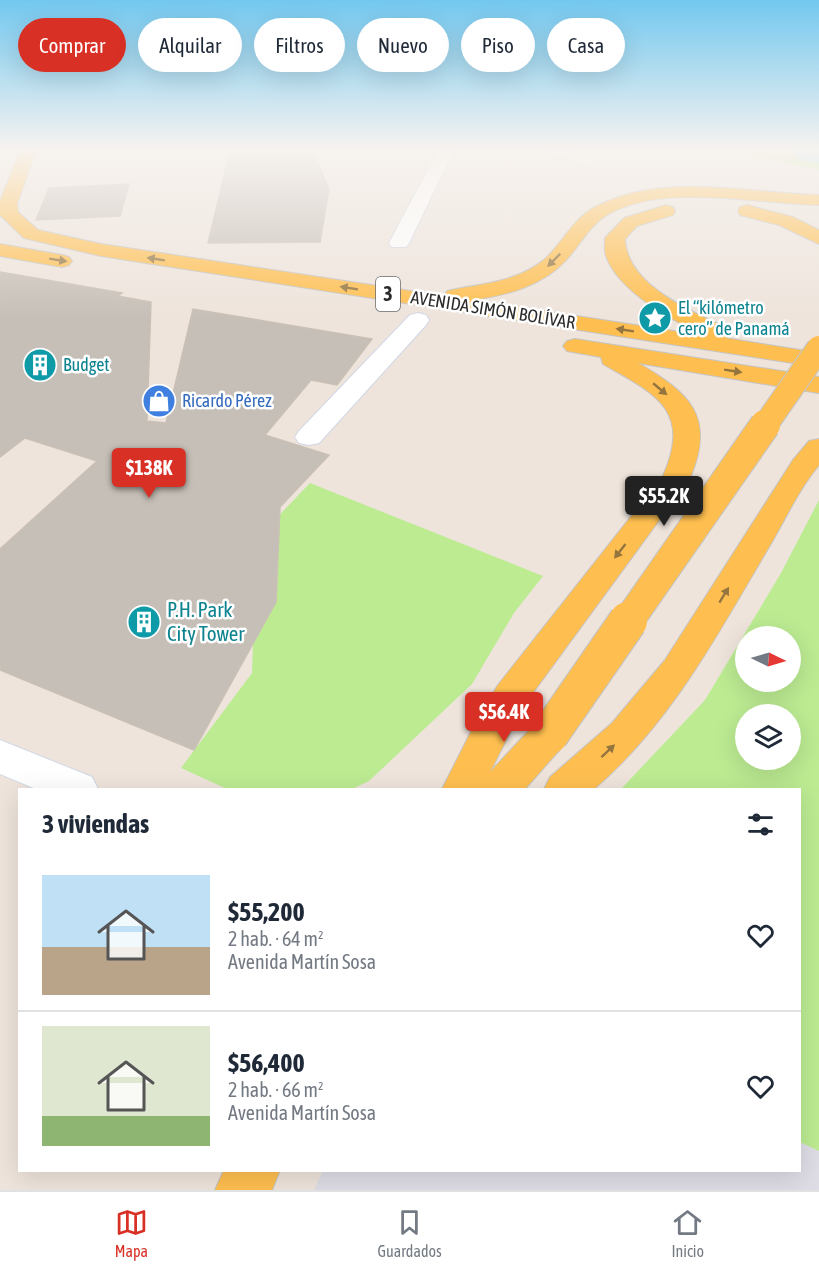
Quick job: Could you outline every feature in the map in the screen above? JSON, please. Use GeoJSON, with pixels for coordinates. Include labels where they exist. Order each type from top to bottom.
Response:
{"type":"FeatureCollection","features":[{"type":"Feature","properties":{"kind":"main road","name":"AVENIDA SIMÓN BOLÍVAR"},"geometry":{"type":"LineString","coordinates":[[4,207],[31,234],[67,243],[819,360]]}},
{"type":"Feature","properties":{"kind":"main road"},"geometry":{"type":"LineString","coordinates":[[406,297],[465,295],[523,280],[553,262],[578,229],[592,216],[614,207]]}},
{"type":"Feature","properties":{"kind":"main road"},"geometry":{"type":"LineString","coordinates":[[786,355],[714,331],[661,304],[636,283],[617,260],[614,251],[616,241],[618,234],[631,221],[654,213],[686,208],[716,208],[768,215],[800,226],[819,238]]}},
{"type":"Feature","properties":{"kind":"main road","name":"AVENIDA SIMÓN BOLÍVAR"},"geometry":{"type":"LineString","coordinates":[[0,250],[429,322]]}},
{"type":"Feature","properties":{"kind":"main road","name":"AVENIDA SIMÓN BOLÍVAR"},"geometry":{"type":"LineString","coordinates":[[557,343],[819,385]]}},
{"type":"Feature","properties":{"kind":"main road"},"geometry":{"type":"LineString","coordinates":[[501,788],[549,735],[819,348]]}},
{"type":"Feature","properties":{"kind":"main road"},"geometry":{"type":"LineString","coordinates":[[462,788],[492,727],[512,695],[676,478],[689,450],[689,428],[674,401],[651,381],[592,349]]}},
{"type":"Feature","properties":{"kind":"main road"},"geometry":{"type":"LineString","coordinates":[[565,788],[622,739],[678,670],[803,466],[819,447]]}},
{"type":"Feature","properties":{"kind":"main road"},"geometry":{"type":"LineString","coordinates":[[243,1190],[252,1172]]}},
{"type":"Feature","properties":{"kind":"street"},"geometry":{"type":"LineString","coordinates":[[399,243],[417,207]]}},
{"type":"Feature","properties":{"kind":"street"},"geometry":{"type":"LineString","coordinates":[[309,437],[429,322]]}},
{"type":"Feature","properties":{"kind":"street"},"geometry":{"type":"LineString","coordinates":[[0,756],[76,788]]}},
{"type":"Feature","properties":{"kind":"shaded area"},"geometry":{"type":"Polygon","coordinates":[[[801,1142],[819,1151],[819,1190],[314,1190],[322,1172],[801,1172],[801,1142]]]}},
{"type":"Feature","properties":{"kind":"green space"},"geometry":{"type":"Polygon","coordinates":[[[310,483],[543,576],[514,613],[472,684],[369,781],[354,788],[225,788],[181,768],[252,673],[253,643],[276,602],[279,535],[265,530],[310,483]]]}},
{"type":"Feature","properties":{"kind":"green space"},"geometry":{"type":"Polygon","coordinates":[[[819,500],[819,1151],[801,1142],[801,788],[622,788],[705,700],[735,650],[735,692],[801,692],[801,626],[749,626],[781,573],[819,500]]]}},
{"type":"Feature","properties":{"kind":"building"},"geometry":{"type":"Polygon","coordinates":[[[41,207],[123,207],[120,216],[36,220],[41,207]]]}},
{"type":"Feature","properties":{"kind":"building"},"geometry":{"type":"Polygon","coordinates":[[[217,207],[326,207],[320,242],[208,243],[217,207]]]}},
{"type":"Feature","properties":{"kind":"building"},"geometry":{"type":"Polygon","coordinates":[[[0,272],[122,293],[118,296],[151,302],[147,421],[166,423],[193,309],[372,339],[337,385],[311,380],[265,435],[329,455],[280,507],[276,602],[194,750],[0,670],[0,549],[97,461],[25,438],[0,457],[0,272]]]}},
{"type":"Feature","properties":{"kind":"place","name":"El “kilómetro cero” de Panamá"},"geometry":{"type":"Point","coordinates":[655,318]}},
{"type":"Feature","properties":{"kind":"place","name":"Budget"},"geometry":{"type":"Point","coordinates":[40,365]}},
{"type":"Feature","properties":{"kind":"place","name":"Ricardo Pérez"},"geometry":{"type":"Point","coordinates":[159,401]}},
{"type":"Feature","properties":{"kind":"place","name":"P.H. Park City Tower"},"geometry":{"type":"Point","coordinates":[144,622]}}]}
